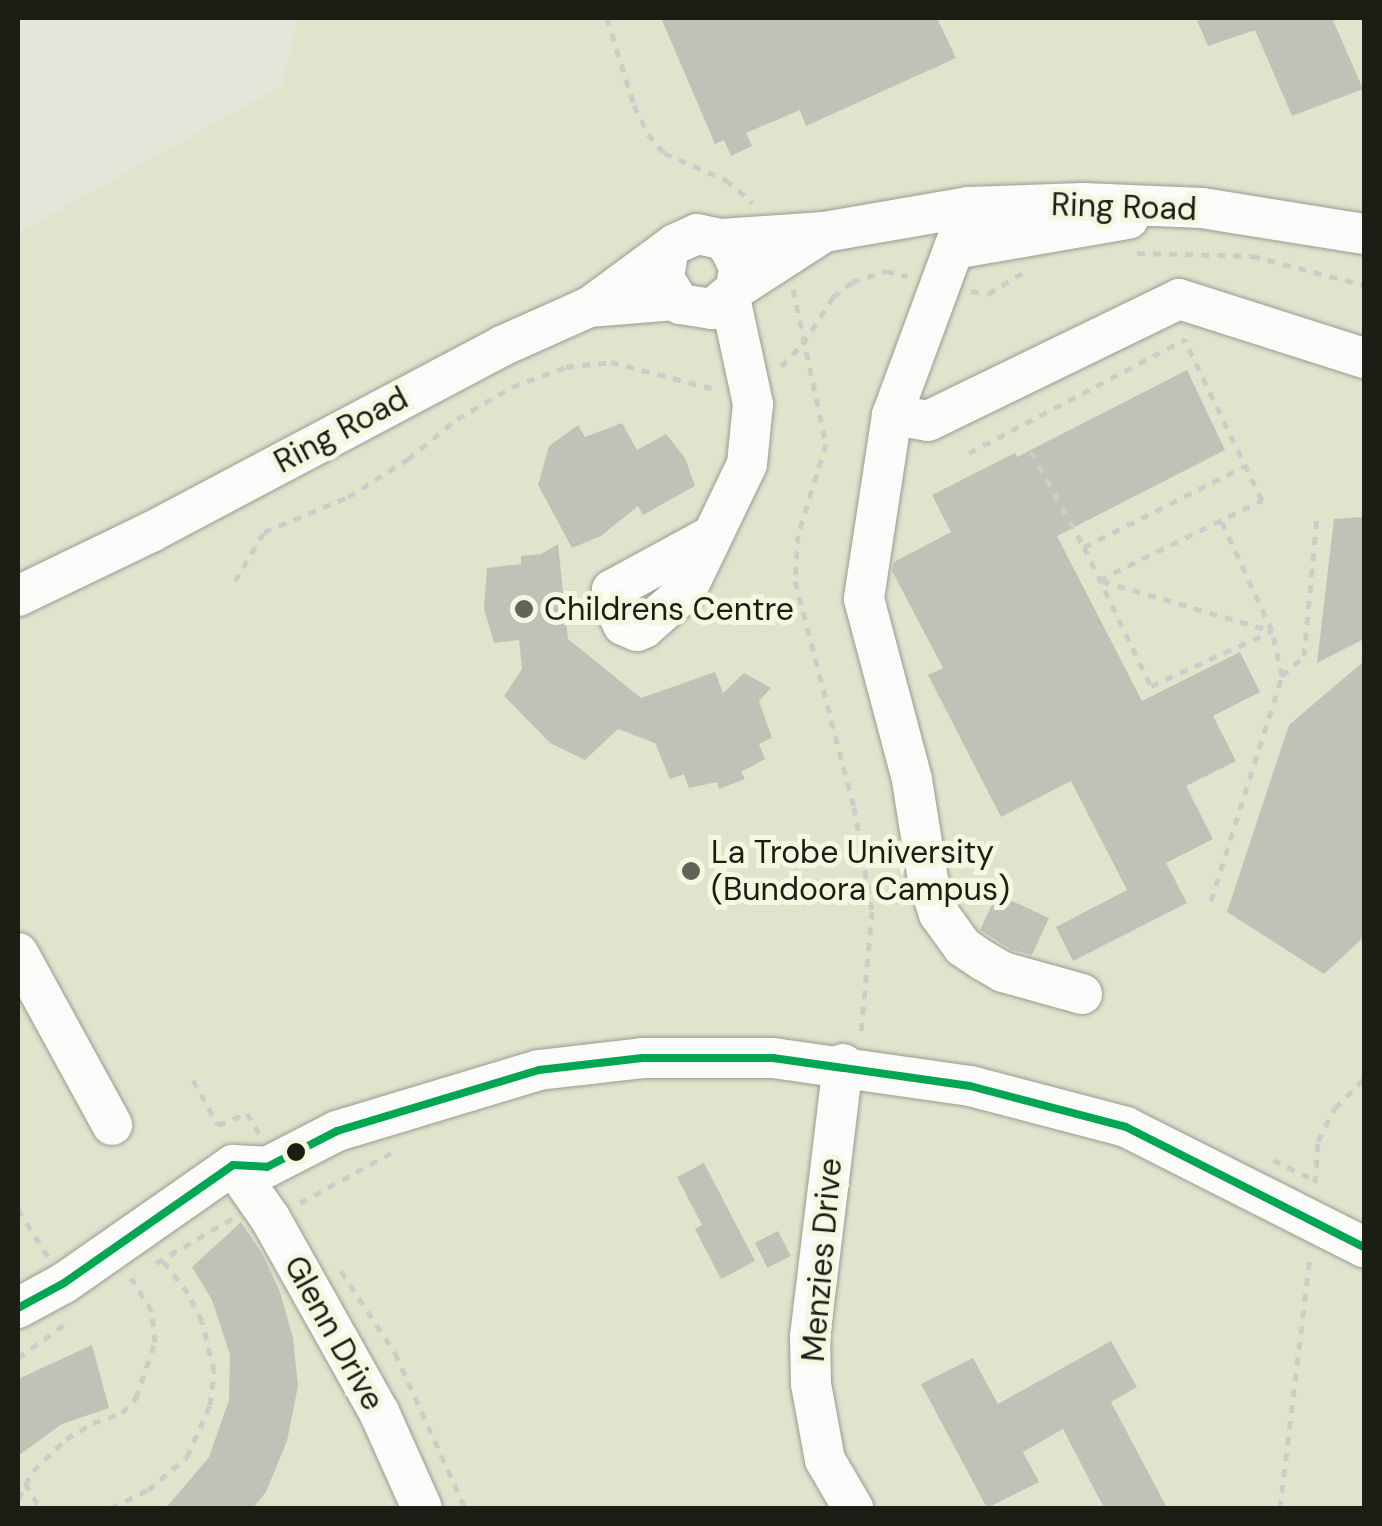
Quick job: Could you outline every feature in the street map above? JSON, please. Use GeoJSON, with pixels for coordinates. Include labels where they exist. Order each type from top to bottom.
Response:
{"type":"FeatureCollection","features":[{"type":"Feature","properties":{"kind":"street","name":"Ring Road"},"geometry":{"type":"LineString","coordinates":[[720,240],[824,232],[969,206],[1083,202],[1171,207],[1364,234]]}},
{"type":"Feature","properties":{"kind":"street"},"geometry":{"type":"LineString","coordinates":[[969,206],[892,416],[864,599],[912,780],[933,899],[950,932],[984,962],[1003,972],[1082,994]]}},
{"type":"Feature","properties":{"kind":"street"},"geometry":{"type":"LineString","coordinates":[[949,267],[1171,207]]}},
{"type":"Feature","properties":{"kind":"street","name":"Ring Road"},"geometry":{"type":"LineString","coordinates":[[732,293],[824,232]]}},
{"type":"Feature","properties":{"kind":"street"},"geometry":{"type":"LineString","coordinates":[[590,307],[668,254],[676,244],[697,234],[720,240],[736,256],[732,293],[754,422],[747,464],[711,536]]}},
{"type":"Feature","properties":{"kind":"street"},"geometry":{"type":"LineString","coordinates":[[668,254],[664,278],[748,383]]}},
{"type":"Feature","properties":{"kind":"street"},"geometry":{"type":"LineString","coordinates":[[683,304],[712,309],[732,293]]}},
{"type":"Feature","properties":{"kind":"street"},"geometry":{"type":"LineString","coordinates":[[892,416],[928,421],[1179,299],[1364,358]]}},
{"type":"Feature","properties":{"kind":"street","name":"Ring Road"},"geometry":{"type":"LineString","coordinates":[[18,596],[151,532],[502,346],[590,307],[683,304]]}},
{"type":"Feature","properties":{"kind":"street"},"geometry":{"type":"LineString","coordinates":[[18,953],[112,1125]]}},
{"type":"Feature","properties":{"kind":"street"},"geometry":{"type":"LineString","coordinates":[[18,1308],[73,1297],[233,1166],[267,1167],[337,1130],[538,1070],[642,1058],[773,1058],[843,1064],[970,1086],[1126,1127],[1364,1247]]}},
{"type":"Feature","properties":{"kind":"street","name":"Menzies Drive"},"geometry":{"type":"LineString","coordinates":[[843,1064],[810,1353],[825,1460],[853,1508]]}},
{"type":"Feature","properties":{"kind":"street","name":"Glenn Drive"},"geometry":{"type":"LineString","coordinates":[[233,1166],[270,1218],[379,1412],[422,1508]]}},
{"type":"Feature","properties":{"kind":"path"},"geometry":{"type":"LineString","coordinates":[[607,18],[634,105],[648,134],[664,153],[739,187],[758,210]]}},
{"type":"Feature","properties":{"kind":"path"},"geometry":{"type":"LineString","coordinates":[[1135,253],[1252,256],[1364,285]]}},
{"type":"Feature","properties":{"kind":"path"},"geometry":{"type":"LineString","coordinates":[[236,581],[264,532],[348,497],[408,459],[457,418],[512,387],[566,367],[611,362],[710,390],[748,383],[773,372],[802,344],[833,297],[852,282],[886,271],[949,267],[988,294],[1031,268]]}},
{"type":"Feature","properties":{"kind":"path"},"geometry":{"type":"LineString","coordinates":[[790,271],[802,344],[826,444],[798,535],[796,581],[854,807],[872,911],[860,1045],[843,1064]]}},
{"type":"Feature","properties":{"kind":"path"},"geometry":{"type":"LineString","coordinates":[[969,453],[1196,333]]}},
{"type":"Feature","properties":{"kind":"path"},"geometry":{"type":"LineString","coordinates":[[1099,580],[1262,500],[1184,339]]}},
{"type":"Feature","properties":{"kind":"path"},"geometry":{"type":"LineString","coordinates":[[1031,451],[1084,547],[1151,686],[1272,631]]}},
{"type":"Feature","properties":{"kind":"path"},"geometry":{"type":"LineString","coordinates":[[1084,547],[1245,466]]}},
{"type":"Feature","properties":{"kind":"path"},"geometry":{"type":"LineString","coordinates":[[1282,676],[1304,656],[1317,516]]}},
{"type":"Feature","properties":{"kind":"path"},"geometry":{"type":"LineString","coordinates":[[1211,901],[1282,676],[1272,631],[1221,520]]}},
{"type":"Feature","properties":{"kind":"path"},"geometry":{"type":"LineString","coordinates":[[1099,580],[1272,631]]}},
{"type":"Feature","properties":{"kind":"path"},"geometry":{"type":"LineString","coordinates":[[1314,1220],[1318,1140],[1335,1108],[1364,1079]]}},
{"type":"Feature","properties":{"kind":"path"},"geometry":{"type":"LineString","coordinates":[[18,1499],[25,1482],[66,1440],[92,1422],[122,1413],[136,1398],[155,1342],[152,1311],[131,1278],[237,1216],[270,1218],[395,1150]]}},
{"type":"Feature","properties":{"kind":"path"},"geometry":{"type":"LineString","coordinates":[[18,1209],[73,1297],[18,1358]]}},
{"type":"Feature","properties":{"kind":"path"},"geometry":{"type":"LineString","coordinates":[[1280,1508],[1310,1254],[1324,1261]]}},
{"type":"Feature","properties":{"kind":"path"},"geometry":{"type":"LineString","coordinates":[[110,1508],[148,1490],[187,1457],[210,1404],[214,1372],[202,1321],[188,1293],[162,1260]]}},
{"type":"Feature","properties":{"kind":"path"},"geometry":{"type":"LineString","coordinates":[[25,1482],[40,1508]]}},
{"type":"Feature","properties":{"kind":"shaded area","name":"La Trobe University (Bundoora Campus)"},"geometry":{"type":"Polygon","coordinates":[[[298,18],[1364,18],[1364,1508],[18,1508],[18,233],[281,86],[298,18]]]}},
{"type":"Feature","properties":{"kind":"building"},"geometry":{"type":"Polygon","coordinates":[[[661,18],[937,18],[956,58],[806,126],[800,110],[746,133],[752,146],[731,156],[724,140],[715,144],[661,18]]]}},
{"type":"Feature","properties":{"kind":"building"},"geometry":{"type":"Polygon","coordinates":[[[1196,18],[1332,18],[1363,89],[1292,116],[1255,30],[1208,46],[1196,18]]]}},
{"type":"Feature","properties":{"kind":"building"},"geometry":{"type":"Polygon","coordinates":[[[1187,370],[1225,450],[1057,536],[1142,701],[1240,652],[1260,692],[1213,716],[1236,761],[1186,786],[1213,839],[1166,863],[1187,903],[1073,961],[1056,927],[1127,890],[1071,781],[1001,817],[928,675],[943,668],[892,571],[894,562],[951,532],[932,495],[1015,453],[1017,457],[1187,370]]]}},
{"type":"Feature","properties":{"kind":"building"},"geometry":{"type":"Polygon","coordinates":[[[622,423],[637,450],[666,434],[685,458],[695,486],[643,515],[638,506],[601,536],[572,548],[538,485],[549,446],[578,425],[585,437],[622,423]]]}},
{"type":"Feature","properties":{"kind":"building"},"geometry":{"type":"Polygon","coordinates":[[[1364,517],[1364,639],[1317,663],[1334,519],[1364,517]]]}},
{"type":"Feature","properties":{"kind":"building","name":"Childrens Centre"},"geometry":{"type":"Polygon","coordinates":[[[558,544],[568,639],[641,698],[715,672],[723,693],[744,673],[771,688],[759,701],[772,738],[759,744],[765,759],[741,772],[745,779],[719,789],[717,782],[689,788],[684,774],[670,779],[655,743],[618,729],[585,760],[550,743],[504,696],[522,669],[519,640],[494,643],[484,609],[487,568],[521,564],[521,556],[541,554],[558,544]]]}},
{"type":"Feature","properties":{"kind":"building"},"geometry":{"type":"Polygon","coordinates":[[[1364,661],[1364,937],[1324,974],[1227,912],[1289,725],[1364,661]]]}},
{"type":"Feature","properties":{"kind":"building"},"geometry":{"type":"Polygon","coordinates":[[[997,894],[1049,918],[1032,955],[1012,950],[980,930],[997,894]]]}},
{"type":"Feature","properties":{"kind":"building"},"geometry":{"type":"Polygon","coordinates":[[[704,1163],[755,1261],[721,1279],[695,1229],[702,1225],[677,1177],[704,1163]]]}},
{"type":"Feature","properties":{"kind":"building"},"geometry":{"type":"Polygon","coordinates":[[[241,1222],[263,1255],[280,1292],[293,1338],[298,1386],[287,1441],[266,1492],[253,1508],[166,1508],[209,1457],[229,1400],[230,1355],[212,1300],[192,1267],[241,1222]]]}},
{"type":"Feature","properties":{"kind":"building"},"geometry":{"type":"Polygon","coordinates":[[[778,1231],[791,1256],[768,1268],[755,1243],[778,1231]]]}},
{"type":"Feature","properties":{"kind":"building"},"geometry":{"type":"Polygon","coordinates":[[[1111,1341],[1137,1387],[1111,1402],[1167,1508],[1104,1508],[1063,1429],[1023,1452],[1039,1482],[987,1508],[921,1384],[973,1358],[998,1404],[1111,1341]]]}},
{"type":"Feature","properties":{"kind":"building"},"geometry":{"type":"Polygon","coordinates":[[[92,1345],[109,1408],[62,1424],[18,1456],[18,1379],[92,1345]]]}},
{"type":"Feature","properties":{"kind":"transit line"},"geometry":{"type":"LineString","coordinates":[[18,1308],[64,1283],[233,1165],[267,1167],[337,1131],[539,1070],[642,1058],[773,1058],[970,1086],[1126,1127],[1364,1247]]}},
{"type":"Feature","properties":{"kind":"place","name":"Childrens Centre"},"geometry":{"type":"Point","coordinates":[524,609]}},
{"type":"Feature","properties":{"kind":"place","name":"La Trobe University (Bundoora Campus)"},"geometry":{"type":"Point","coordinates":[691,871]}}]}
